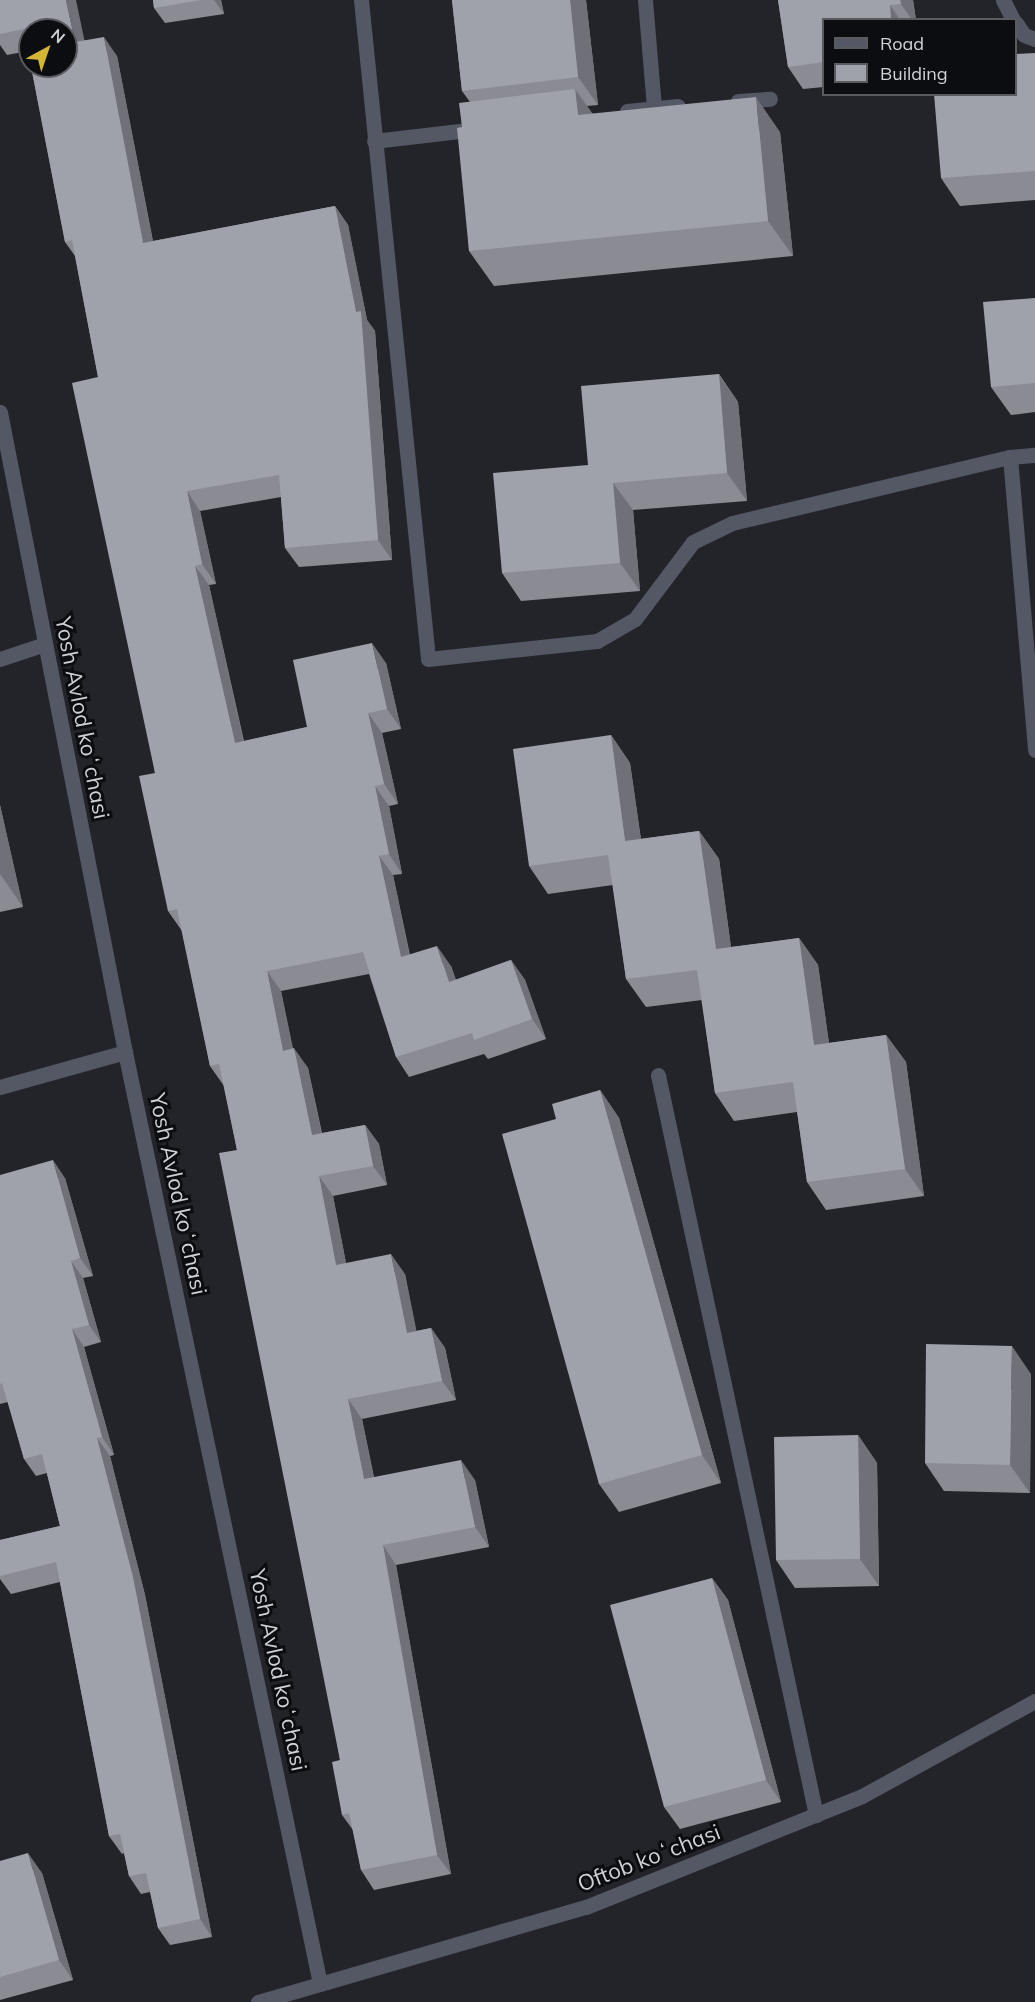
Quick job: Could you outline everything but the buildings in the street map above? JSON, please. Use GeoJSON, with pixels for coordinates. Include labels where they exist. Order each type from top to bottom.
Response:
{"type":"FeatureCollection","features":[{"type":"Feature","properties":{"kind":"street"},"geometry":{"type":"LineString","coordinates":[[361,0],[428,659],[597,641],[635,619],[693,542],[732,524],[1010,457],[1035,455]]}},
{"type":"Feature","properties":{"kind":"street"},"geometry":{"type":"LineString","coordinates":[[645,0],[654,108]]}},
{"type":"Feature","properties":{"kind":"street"},"geometry":{"type":"LineString","coordinates":[[1003,0],[1012,18]]}},
{"type":"Feature","properties":{"kind":"street"},"geometry":{"type":"LineString","coordinates":[[1017,25],[1024,35],[1035,39]]}},
{"type":"Feature","properties":{"kind":"street"},"geometry":{"type":"LineString","coordinates":[[724,102],[770,99]]}},
{"type":"Feature","properties":{"kind":"street"},"geometry":{"type":"LineString","coordinates":[[607,113],[689,105]]}},
{"type":"Feature","properties":{"kind":"street"},"geometry":{"type":"LineString","coordinates":[[374,141],[491,127]]}},
{"type":"Feature","properties":{"kind":"street","name":"Yosh Avlod koʻchasi"},"geometry":{"type":"LineString","coordinates":[[0,412],[125,1052],[320,1983]]}},
{"type":"Feature","properties":{"kind":"street"},"geometry":{"type":"LineString","coordinates":[[1010,457],[1035,750]]}},
{"type":"Feature","properties":{"kind":"street"},"geometry":{"type":"LineString","coordinates":[[0,658],[45,644]]}},
{"type":"Feature","properties":{"kind":"street"},"geometry":{"type":"LineString","coordinates":[[0,1087],[125,1052]]}},
{"type":"Feature","properties":{"kind":"street"},"geometry":{"type":"LineString","coordinates":[[658,1075],[816,1815]]}},
{"type":"Feature","properties":{"kind":"street","name":"Oftob koʻchasi"},"geometry":{"type":"LineString","coordinates":[[258,2002],[586,1907],[862,1796],[1035,1701]]}}]}
